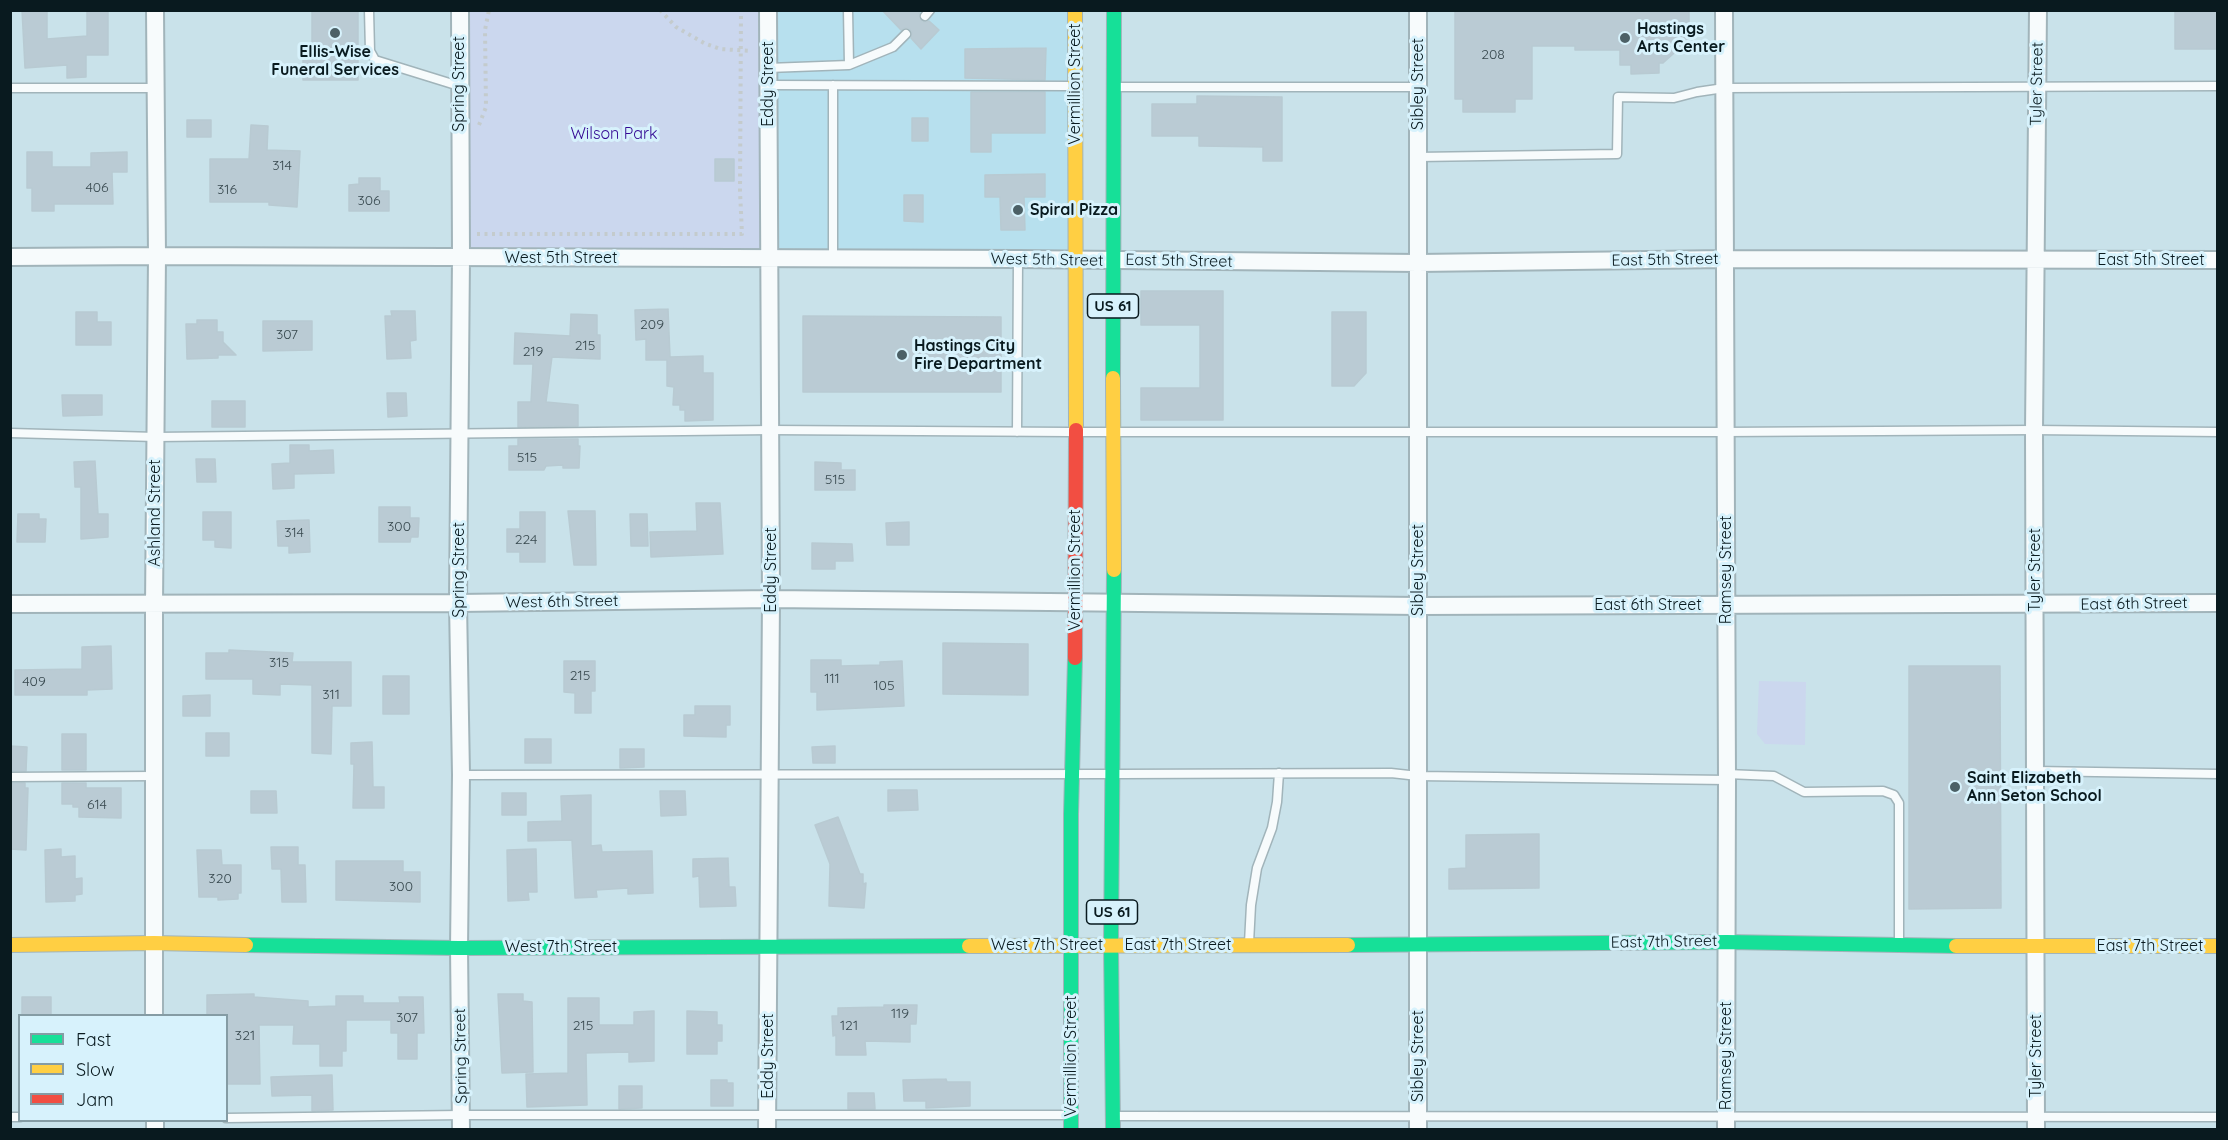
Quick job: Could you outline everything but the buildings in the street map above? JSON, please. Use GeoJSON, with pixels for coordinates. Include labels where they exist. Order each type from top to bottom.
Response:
{"type":"FeatureCollection","features":[{"type":"Feature","properties":{"kind":"main road","name":"Vermillion Street"},"geometry":{"type":"LineString","coordinates":[[1071,1130],[1072,773],[1076,602],[1075,10]]}},
{"type":"Feature","properties":{"kind":"main road","name":"US 61"},"geometry":{"type":"LineString","coordinates":[[1113,1123],[1111,945],[1114,774],[1112,261],[1114,10]]}},
{"type":"Feature","properties":{"kind":"main road","name":"East 7th Street"},"geometry":{"type":"LineString","coordinates":[[1111,945],[1727,942],[2217,946]]}},
{"type":"Feature","properties":{"kind":"main road","name":"West 7th Street"},"geometry":{"type":"LineString","coordinates":[[10,945],[154,944],[459,948],[1111,945]]}},
{"type":"Feature","properties":{"kind":"street","name":"Ashland Street"},"geometry":{"type":"LineString","coordinates":[[154,1014],[157,256],[155,10]]}},
{"type":"Feature","properties":{"kind":"street","name":"Spring Street"},"geometry":{"type":"LineString","coordinates":[[460,10],[461,257],[458,603],[461,775],[459,948],[461,1122]]}},
{"type":"Feature","properties":{"kind":"street","name":"Eddy Street"},"geometry":{"type":"LineString","coordinates":[[767,1122],[771,599],[768,10]]}},
{"type":"Feature","properties":{"kind":"street","name":"Sibley Street"},"geometry":{"type":"LineString","coordinates":[[1418,10],[1418,1123]]}},
{"type":"Feature","properties":{"kind":"street","name":"Ramsey Street"},"geometry":{"type":"LineString","coordinates":[[1724,10],[1726,1123]]}},
{"type":"Feature","properties":{"kind":"street","name":"Tyler Street"},"geometry":{"type":"LineString","coordinates":[[2036,1124],[2034,430],[2038,10]]}},
{"type":"Feature","properties":{"kind":"street","name":"West 5th Street"},"geometry":{"type":"LineString","coordinates":[[10,257],[1112,261]]}},
{"type":"Feature","properties":{"kind":"street","name":"East 5th Street"},"geometry":{"type":"LineString","coordinates":[[1112,261],[1418,263],[1725,259],[2217,260]]}},
{"type":"Feature","properties":{"kind":"street","name":"West 6th Street"},"geometry":{"type":"LineString","coordinates":[[10,604],[458,603],[771,599],[1114,602]]}},
{"type":"Feature","properties":{"kind":"street","name":"East 6th Street"},"geometry":{"type":"LineString","coordinates":[[1114,602],[1418,606],[2217,603]]}},
{"type":"Feature","properties":{"kind":"lane"},"geometry":{"type":"LineString","coordinates":[[369,10],[370,51],[375,60],[459,86]]}},
{"type":"Feature","properties":{"kind":"lane"},"geometry":{"type":"LineString","coordinates":[[848,10],[849,65]]}},
{"type":"Feature","properties":{"kind":"lane"},"geometry":{"type":"LineString","coordinates":[[768,59],[849,65],[893,47],[906,34]]}},
{"type":"Feature","properties":{"kind":"lane"},"geometry":{"type":"LineString","coordinates":[[768,85],[1075,86]]}},
{"type":"Feature","properties":{"kind":"lane"},"geometry":{"type":"LineString","coordinates":[[833,85],[833,259]]}},
{"type":"Feature","properties":{"kind":"lane"},"geometry":{"type":"LineString","coordinates":[[1418,157],[1617,154],[1618,97],[1674,98],[1724,88],[2217,86]]}},
{"type":"Feature","properties":{"kind":"lane"},"geometry":{"type":"LineString","coordinates":[[1114,87],[1418,87]]}},
{"type":"Feature","properties":{"kind":"lane"},"geometry":{"type":"LineString","coordinates":[[10,88],[155,88]]}},
{"type":"Feature","properties":{"kind":"lane"},"geometry":{"type":"LineString","coordinates":[[1017,432],[1018,259]]}},
{"type":"Feature","properties":{"kind":"lane"},"geometry":{"type":"LineString","coordinates":[[10,433],[156,437],[771,430],[1418,433],[2034,430],[2217,432]]}},
{"type":"Feature","properties":{"kind":"lane"},"geometry":{"type":"LineString","coordinates":[[2035,771],[2217,774]]}},
{"type":"Feature","properties":{"kind":"lane"},"geometry":{"type":"LineString","coordinates":[[1249,945],[1251,904],[1257,868],[1272,828],[1279,773]]}},
{"type":"Feature","properties":{"kind":"lane"},"geometry":{"type":"LineString","coordinates":[[461,775],[1391,773],[1418,776],[1774,776],[1804,792],[1883,790],[1894,795],[1899,803],[1899,944]]}},
{"type":"Feature","properties":{"kind":"lane"},"geometry":{"type":"LineString","coordinates":[[10,777],[154,776]]}},
{"type":"Feature","properties":{"kind":"lane"},"geometry":{"type":"LineString","coordinates":[[228,1118],[461,1122],[767,1122],[1071,1115]]}},
{"type":"Feature","properties":{"kind":"lane"},"geometry":{"type":"LineString","coordinates":[[1113,1123],[2036,1124],[2217,1117]]}},
{"type":"Feature","properties":{"kind":"path"},"geometry":{"type":"LineString","coordinates":[[477,137],[486,106],[485,30],[489,10]]}},
{"type":"Feature","properties":{"kind":"path"},"geometry":{"type":"LineString","coordinates":[[660,10],[676,27],[689,36],[720,49],[741,51],[768,59]]}},
{"type":"Feature","properties":{"kind":"path"},"geometry":{"type":"LineString","coordinates":[[477,224],[477,235],[742,234],[740,190],[741,10]]}},
{"type":"Feature","properties":{"kind":"shaded area"},"geometry":{"type":"Polygon","coordinates":[[[768,11],[1075,11],[1074,260],[769,258],[768,11]]]}},
{"type":"Feature","properties":{"kind":"green space","name":"Wilson Park"},"geometry":{"type":"Polygon","coordinates":[[[460,11],[768,11],[769,258],[461,257],[460,11]]]}},
{"type":"Feature","properties":{"kind":"green space"},"geometry":{"type":"Polygon","coordinates":[[[1759,681],[1806,682],[1805,745],[1765,744],[1757,734],[1759,681]]]}},
{"type":"Feature","properties":{"kind":"traffic: fast"},"geometry":{"type":"LineString","coordinates":[[1113,378],[1114,10]]}},
{"type":"Feature","properties":{"kind":"traffic: fast"},"geometry":{"type":"LineString","coordinates":[[1113,1130],[1111,945],[1114,570]]}},
{"type":"Feature","properties":{"kind":"traffic: fast"},"geometry":{"type":"LineString","coordinates":[[1071,1130],[1071,814],[1075,658]]}},
{"type":"Feature","properties":{"kind":"traffic: fast"},"geometry":{"type":"LineString","coordinates":[[1348,945],[1727,942],[1956,946]]}},
{"type":"Feature","properties":{"kind":"traffic: fast"},"geometry":{"type":"LineString","coordinates":[[246,945],[459,948],[969,946]]}},
{"type":"Feature","properties":{"kind":"traffic: slow"},"geometry":{"type":"LineString","coordinates":[[1075,10],[1076,430]]}},
{"type":"Feature","properties":{"kind":"traffic: slow"},"geometry":{"type":"LineString","coordinates":[[1113,378],[1114,570]]}},
{"type":"Feature","properties":{"kind":"traffic: slow"},"geometry":{"type":"LineString","coordinates":[[10,945],[154,943],[246,945]]}},
{"type":"Feature","properties":{"kind":"traffic: slow"},"geometry":{"type":"LineString","coordinates":[[969,946],[1348,945]]}},
{"type":"Feature","properties":{"kind":"traffic: slow"},"geometry":{"type":"LineString","coordinates":[[1956,946],[2218,946]]}},
{"type":"Feature","properties":{"kind":"traffic: jam"},"geometry":{"type":"LineString","coordinates":[[1075,658],[1076,430]]}},
{"type":"Feature","properties":{"kind":"place","name":"Ellis-Wise Funeral Services"},"geometry":{"type":"Point","coordinates":[335,33]}},
{"type":"Feature","properties":{"kind":"place","name":"Hastings Arts Center"},"geometry":{"type":"Point","coordinates":[1625,38]}},
{"type":"Feature","properties":{"kind":"place","name":"Spiral Pizza"},"geometry":{"type":"Point","coordinates":[1018,210]}},
{"type":"Feature","properties":{"kind":"place","name":"Hastings City Fire Department"},"geometry":{"type":"Point","coordinates":[902,355]}},
{"type":"Feature","properties":{"kind":"place","name":"Saint Elizabeth Ann Seton School"},"geometry":{"type":"Point","coordinates":[1955,787]}}]}
